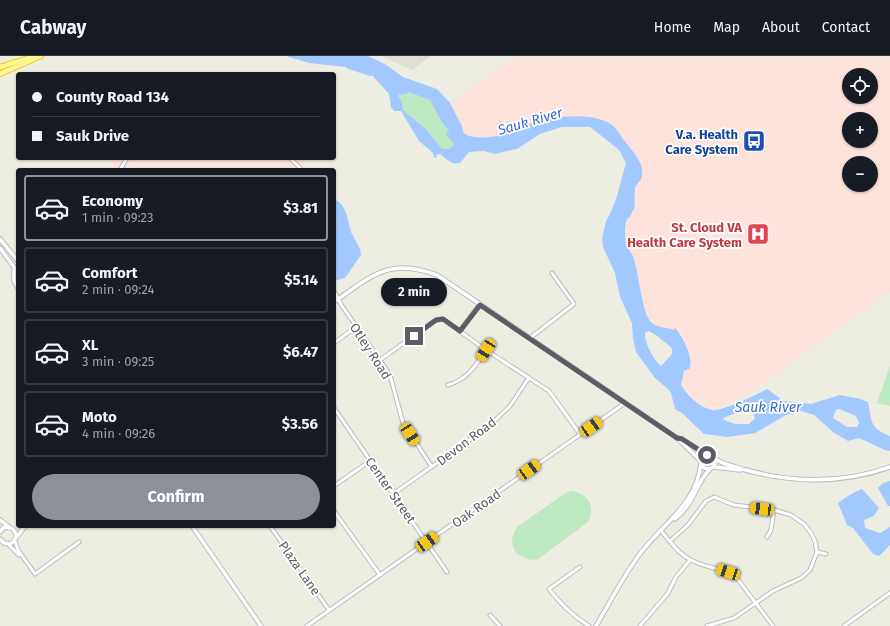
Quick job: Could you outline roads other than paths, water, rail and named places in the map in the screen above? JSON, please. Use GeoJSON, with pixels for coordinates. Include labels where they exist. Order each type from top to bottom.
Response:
{"type":"FeatureCollection","features":[{"type":"Feature","properties":{"kind":"highway"},"geometry":{"type":"LineString","coordinates":[[0,67],[35,56]]}},
{"type":"Feature","properties":{"kind":"highway"},"geometry":{"type":"LineString","coordinates":[[0,74],[41,56]]}},
{"type":"Feature","properties":{"kind":"street"},"geometry":{"type":"LineString","coordinates":[[292,160],[300,168]]}},
{"type":"Feature","properties":{"kind":"street"},"geometry":{"type":"LineString","coordinates":[[0,239],[16,259]]}},
{"type":"Feature","properties":{"kind":"street"},"geometry":{"type":"LineString","coordinates":[[0,248],[12,263],[16,285]]}},
{"type":"Feature","properties":{"kind":"street"},"geometry":{"type":"LineString","coordinates":[[336,296],[338,300],[363,281],[379,272],[405,267],[423,270],[437,275],[677,438],[701,462],[704,467],[710,469]]}},
{"type":"Feature","properties":{"kind":"street"},"geometry":{"type":"LineString","coordinates":[[530,338],[574,304],[552,273]]}},
{"type":"Feature","properties":{"kind":"street","name":"Otley Road"},"geometry":{"type":"LineString","coordinates":[[338,300],[390,375],[403,423],[432,467]]}},
{"type":"Feature","properties":{"kind":"street"},"geometry":{"type":"LineString","coordinates":[[460,331],[480,305]]}},
{"type":"Feature","properties":{"kind":"street"},"geometry":{"type":"LineString","coordinates":[[380,360],[436,320],[443,319],[528,379],[549,391],[580,434]]}},
{"type":"Feature","properties":{"kind":"street"},"geometry":{"type":"LineString","coordinates":[[336,342],[356,328]]}},
{"type":"Feature","properties":{"kind":"street"},"geometry":{"type":"LineString","coordinates":[[448,385],[458,382],[473,369],[486,350]]}},
{"type":"Feature","properties":{"kind":"street","name":"Devon Road"},"geometry":{"type":"LineString","coordinates":[[393,494],[488,427],[510,406],[528,379]]}},
{"type":"Feature","properties":{"kind":"street","name":"Oak Road"},"geometry":{"type":"LineString","coordinates":[[307,626],[625,403]]}},
{"type":"Feature","properties":{"kind":"street","name":"Center Street"},"geometry":{"type":"LineString","coordinates":[[336,411],[447,572]]}},
{"type":"Feature","properties":{"kind":"street"},"geometry":{"type":"LineString","coordinates":[[677,438],[682,439],[723,464],[753,472]]}},
{"type":"Feature","properties":{"kind":"street"},"geometry":{"type":"LineString","coordinates":[[670,524],[693,488],[701,462],[704,456],[707,455]]}},
{"type":"Feature","properties":{"kind":"street"},"geometry":{"type":"LineString","coordinates":[[596,626],[634,563],[647,545],[688,506],[704,476],[714,466],[716,461],[714,458]]}},
{"type":"Feature","properties":{"kind":"street"},"geometry":{"type":"LineString","coordinates":[[336,485],[370,460]]}},
{"type":"Feature","properties":{"kind":"street"},"geometry":{"type":"LineString","coordinates":[[714,466],[788,479],[821,480],[875,472],[890,467]]}},
{"type":"Feature","properties":{"kind":"street"},"geometry":{"type":"LineString","coordinates":[[670,541],[688,525],[706,501],[714,497],[734,505],[787,513],[804,524],[815,540],[817,552],[812,565],[804,576],[782,586],[734,618],[707,626]]}},
{"type":"Feature","properties":{"kind":"street"},"geometry":{"type":"LineString","coordinates":[[767,537],[771,530],[774,510]]}},
{"type":"Feature","properties":{"kind":"street"},"geometry":{"type":"LineString","coordinates":[[336,513],[380,575]]}},
{"type":"Feature","properties":{"kind":"street"},"geometry":{"type":"LineString","coordinates":[[0,520],[16,532],[15,540],[25,560],[35,574],[79,542]]}},
{"type":"Feature","properties":{"kind":"street"},"geometry":{"type":"LineString","coordinates":[[0,532],[3,528],[16,527]]}},
{"type":"Feature","properties":{"kind":"street"},"geometry":{"type":"LineString","coordinates":[[0,544],[7,544],[15,540],[24,528]]}},
{"type":"Feature","properties":{"kind":"street"},"geometry":{"type":"LineString","coordinates":[[193,528],[261,626]]}},
{"type":"Feature","properties":{"kind":"street","name":"Plaza Lane"},"geometry":{"type":"LineString","coordinates":[[271,528],[330,610]]}},
{"type":"Feature","properties":{"kind":"street"},"geometry":{"type":"LineString","coordinates":[[661,531],[681,554],[690,560],[732,574],[739,580],[773,626]]}},
{"type":"Feature","properties":{"kind":"street"},"geometry":{"type":"LineString","coordinates":[[0,539],[25,560]]}},
{"type":"Feature","properties":{"kind":"street"},"geometry":{"type":"LineString","coordinates":[[817,552],[826,554]]}},
{"type":"Feature","properties":{"kind":"street"},"geometry":{"type":"LineString","coordinates":[[640,626],[668,593],[676,577],[690,560]]}},
{"type":"Feature","properties":{"kind":"street"},"geometry":{"type":"LineString","coordinates":[[580,567],[549,589],[575,618],[589,626]]}},
{"type":"Feature","properties":{"kind":"street"},"geometry":{"type":"LineString","coordinates":[[844,626],[890,593]]}},
{"type":"Feature","properties":{"kind":"street"},"geometry":{"type":"LineString","coordinates":[[490,615],[500,626]]}},
{"type":"Feature","properties":{"kind":"water","name":"Sauk River"},"geometry":{"type":"Polygon","coordinates":[[[286,56],[368,56],[385,64],[403,77],[437,89],[450,103],[462,126],[463,132],[474,137],[482,138],[506,134],[550,118],[582,116],[592,117],[609,123],[617,130],[634,153],[642,168],[641,179],[635,188],[634,210],[626,222],[626,244],[636,266],[643,302],[648,317],[651,322],[656,325],[674,330],[675,328],[687,348],[690,365],[689,369],[684,371],[681,385],[687,393],[698,404],[712,410],[731,406],[767,389],[784,401],[811,404],[840,395],[861,399],[868,402],[871,419],[875,427],[890,436],[890,451],[859,438],[848,441],[833,432],[814,415],[801,411],[786,415],[755,433],[728,437],[704,434],[682,413],[675,409],[671,393],[655,378],[636,352],[632,323],[620,297],[615,273],[603,247],[602,238],[606,221],[617,196],[626,163],[619,150],[590,127],[562,127],[540,134],[517,149],[495,154],[484,151],[469,152],[460,163],[454,163],[440,154],[436,155],[437,158],[435,158],[432,152],[419,141],[401,111],[394,111],[391,107],[389,94],[372,75],[356,68],[309,63],[286,56]],[[408,92],[407,94],[398,95],[402,103],[403,110],[427,130],[442,149],[449,149],[454,144],[446,134],[449,130],[442,123],[430,100],[408,92]],[[649,331],[645,333],[650,351],[655,360],[661,366],[672,354],[672,348],[649,331]],[[839,409],[836,410],[833,418],[847,427],[857,427],[859,423],[856,416],[839,409]],[[750,410],[740,411],[723,418],[724,420],[735,424],[749,424],[755,418],[753,412],[750,410]]]}},
{"type":"Feature","properties":{"kind":"water"},"geometry":{"type":"Polygon","coordinates":[[[336,200],[342,205],[345,210],[352,234],[361,252],[361,255],[345,278],[336,280],[336,200]]]}},
{"type":"Feature","properties":{"kind":"water"},"geometry":{"type":"Polygon","coordinates":[[[890,481],[890,506],[888,506],[878,488],[883,483],[890,481]]]}},
{"type":"Feature","properties":{"kind":"water"},"geometry":{"type":"Polygon","coordinates":[[[862,489],[879,508],[874,516],[864,520],[865,528],[880,533],[890,527],[890,545],[879,556],[873,554],[853,528],[847,525],[838,503],[862,489]]]}},
{"type":"Feature","properties":{"kind":"waterway","name":"Sauk River"},"geometry":{"type":"LineString","coordinates":[[349,66],[370,73]]}},
{"type":"Feature","properties":{"kind":"place","name":"V.a. Health Care System"},"geometry":{"type":"Point","coordinates":[754,141]}},
{"type":"Feature","properties":{"kind":"place","name":"St. Cloud VA Health Care System"},"geometry":{"type":"Point","coordinates":[758,234]}}]}
